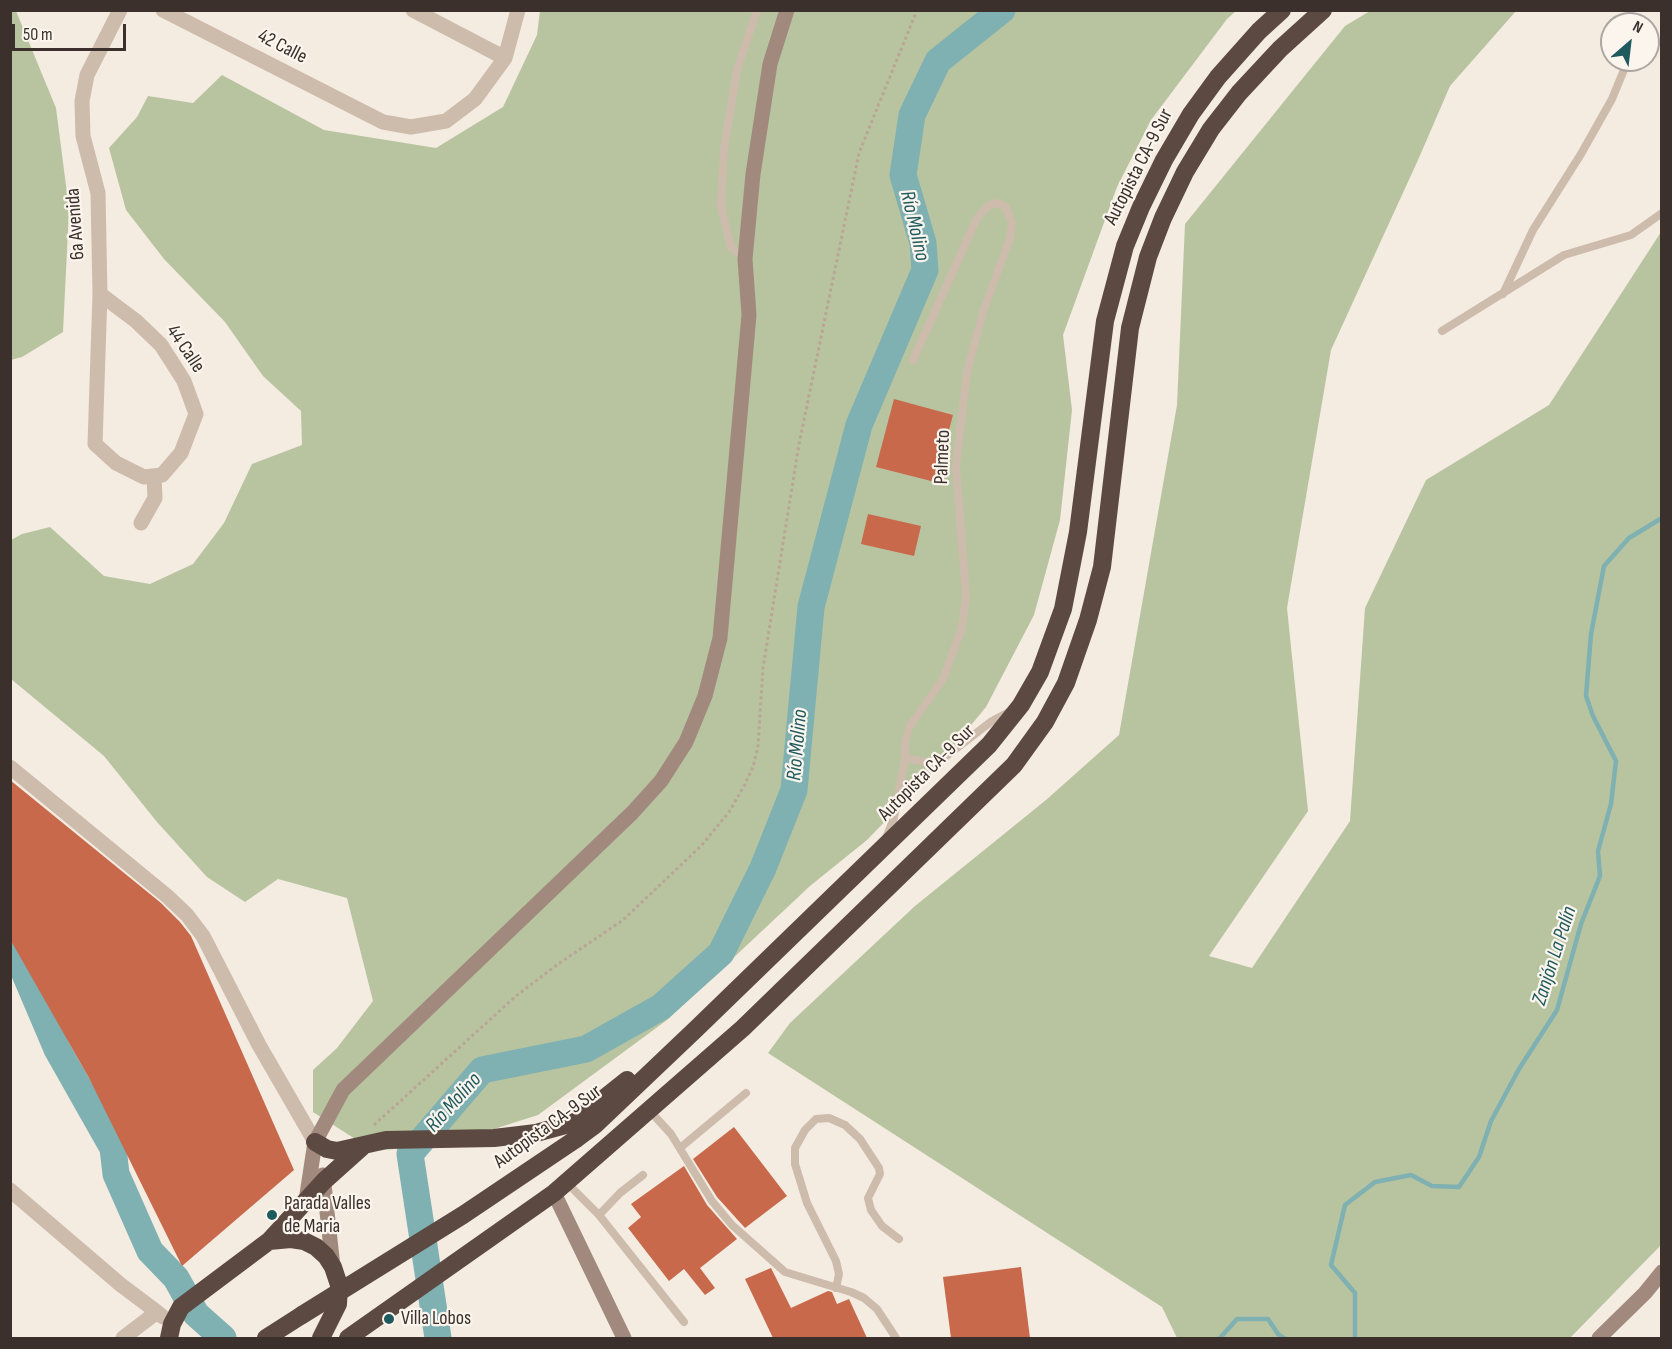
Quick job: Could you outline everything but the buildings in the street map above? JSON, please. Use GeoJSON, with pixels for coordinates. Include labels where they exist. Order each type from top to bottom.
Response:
{"type":"FeatureCollection","features":[{"type":"Feature","properties":{"kind":"highway","name":"Autopista CA-9 Sur"},"geometry":{"type":"LineString","coordinates":[[266,1338],[463,1215],[595,1125],[989,745],[1021,705],[1040,672],[1064,609],[1078,532],[1105,321],[1125,246],[1164,160],[1191,114],[1218,77],[1259,31],[1282,10]]}},
{"type":"Feature","properties":{"kind":"highway"},"geometry":{"type":"LineString","coordinates":[[348,1338],[560,1188],[650,1111],[743,1028],[1014,765],[1045,723],[1066,683],[1088,620],[1102,567],[1130,328],[1148,257],[1162,219],[1211,129],[1280,49],[1323,10]]}},
{"type":"Feature","properties":{"kind":"highway"},"geometry":{"type":"LineString","coordinates":[[315,1142],[327,1149],[337,1151],[386,1140],[480,1139],[536,1133],[573,1123],[670,1045],[696,1029]]}},
{"type":"Feature","properties":{"kind":"highway"},"geometry":{"type":"LineString","coordinates":[[167,1334],[181,1307],[269,1241],[324,1181],[362,1147]]}},
{"type":"Feature","properties":{"kind":"highway"},"geometry":{"type":"LineString","coordinates":[[269,1241],[291,1239],[304,1241],[316,1247],[333,1267],[339,1285],[338,1304],[322,1337]]}},
{"type":"Feature","properties":{"kind":"main road"},"geometry":{"type":"LineString","coordinates":[[306,1201],[315,1142],[343,1090],[632,813],[661,781],[686,742],[705,696],[720,638],[749,315],[745,258],[753,174],[770,64],[787,10]]}},
{"type":"Feature","properties":{"kind":"main road"},"geometry":{"type":"LineString","coordinates":[[315,1142],[324,1181],[333,1267]]}},
{"type":"Feature","properties":{"kind":"main road"},"geometry":{"type":"LineString","coordinates":[[560,1188],[624,1338]]}},
{"type":"Feature","properties":{"kind":"main road"},"geometry":{"type":"LineString","coordinates":[[1599,1338],[1645,1293],[1662,1272]]}},
{"type":"Feature","properties":{"kind":"street","name":"6a Avenida"},"geometry":{"type":"LineString","coordinates":[[120,10],[87,75],[82,101],[83,136],[98,193],[100,294],[95,444],[116,463],[144,477],[158,476]]}},
{"type":"Feature","properties":{"kind":"street","name":"42 Calle"},"geometry":{"type":"LineString","coordinates":[[163,10],[383,122],[411,127],[446,122],[475,99],[505,58]]}},
{"type":"Feature","properties":{"kind":"street"},"geometry":{"type":"LineString","coordinates":[[413,10],[505,58],[518,10]]}},
{"type":"Feature","properties":{"kind":"street","name":"44 Calle"},"geometry":{"type":"LineString","coordinates":[[100,294],[136,321],[161,345],[184,381],[196,414],[181,453],[158,476]]}},
{"type":"Feature","properties":{"kind":"street"},"geometry":{"type":"LineString","coordinates":[[141,523],[155,498],[158,476]]}},
{"type":"Feature","properties":{"kind":"street"},"geometry":{"type":"LineString","coordinates":[[10,767],[187,915],[203,936],[259,1045],[315,1142]]}},
{"type":"Feature","properties":{"kind":"street"},"geometry":{"type":"LineString","coordinates":[[10,1190],[157,1312],[167,1334]]}},
{"type":"Feature","properties":{"kind":"street"},"geometry":{"type":"LineString","coordinates":[[123,1338],[157,1312]]}},
{"type":"Feature","properties":{"kind":"lane"},"geometry":{"type":"LineString","coordinates":[[745,258],[731,247],[721,207],[724,149],[737,70],[757,10]]}},
{"type":"Feature","properties":{"kind":"lane"},"geometry":{"type":"LineString","coordinates":[[1503,294],[1533,230],[1581,154],[1612,99],[1623,72]]}},
{"type":"Feature","properties":{"kind":"lane","name":"Palmeto"},"geometry":{"type":"LineString","coordinates":[[905,758],[905,742],[910,726],[943,678],[962,628],[966,595],[956,466],[967,372],[983,312],[1010,238],[1012,224],[1006,207],[997,204],[989,206],[977,218],[913,360]]}},
{"type":"Feature","properties":{"kind":"lane"},"geometry":{"type":"LineString","coordinates":[[1442,331],[1564,255],[1630,235],[1662,213]]}},
{"type":"Feature","properties":{"kind":"lane"},"geometry":{"type":"LineString","coordinates":[[882,849],[894,818],[905,758],[931,763],[945,757],[992,721],[1021,705]]}},
{"type":"Feature","properties":{"kind":"lane"},"geometry":{"type":"LineString","coordinates":[[680,1148],[746,1093]]}},
{"type":"Feature","properties":{"kind":"lane"},"geometry":{"type":"LineString","coordinates":[[650,1111],[671,1134],[712,1201],[732,1225],[775,1265],[784,1272],[864,1298],[877,1309],[896,1338]]}},
{"type":"Feature","properties":{"kind":"lane"},"geometry":{"type":"LineString","coordinates":[[836,1288],[839,1274],[836,1261],[807,1203],[795,1164],[795,1148],[805,1130],[816,1119],[829,1118],[845,1125],[860,1138],[879,1168],[879,1174],[868,1198],[871,1210],[882,1226],[899,1239]]}},
{"type":"Feature","properties":{"kind":"lane"},"geometry":{"type":"LineString","coordinates":[[599,1215],[643,1175]]}},
{"type":"Feature","properties":{"kind":"lane"},"geometry":{"type":"LineString","coordinates":[[560,1188],[599,1215],[684,1322]]}},
{"type":"Feature","properties":{"kind":"green space"},"geometry":{"type":"Polygon","coordinates":[[[10,11],[16,11],[56,108],[69,209],[63,332],[22,357],[11,360],[10,11]]]}},
{"type":"Feature","properties":{"kind":"green space"},"geometry":{"type":"Polygon","coordinates":[[[540,11],[1236,11],[1227,19],[1151,120],[1117,187],[1063,335],[1072,410],[1060,520],[1034,615],[986,707],[929,776],[867,840],[810,886],[667,1020],[538,1115],[447,1144],[374,1151],[313,1112],[313,1070],[337,1048],[373,1001],[347,898],[278,879],[245,902],[207,877],[157,822],[104,756],[11,679],[11,540],[22,534],[50,527],[104,576],[150,584],[193,564],[224,523],[252,464],[302,445],[301,411],[263,376],[225,322],[164,259],[126,210],[109,148],[137,117],[148,96],[193,103],[222,75],[324,130],[436,148],[503,107],[537,35],[540,11]]]}},
{"type":"Feature","properties":{"kind":"green space"},"geometry":{"type":"Polygon","coordinates":[[[1370,11],[1516,11],[1450,86],[1331,350],[1287,608],[1308,811],[1209,956],[1252,968],[1350,821],[1365,608],[1426,480],[1549,405],[1661,232],[1661,1245],[1570,1338],[1177,1338],[1162,1307],[768,1053],[790,1023],[915,906],[1046,800],[1119,735],[1177,405],[1185,224],[1345,26],[1370,11]]]}},
{"type":"Feature","properties":{"kind":"waterway","name":"Río Molino"},"geometry":{"type":"LineString","coordinates":[[438,1338],[410,1154],[482,1070],[586,1049],[661,1007],[721,953],[763,868],[794,790],[811,607],[859,425],[925,270],[923,243],[903,175],[912,115],[938,61],[1002,10]]}},
{"type":"Feature","properties":{"kind":"waterway","name":"Zanjón La Palín"},"geometry":{"type":"LineString","coordinates":[[1355,1338],[1355,1293],[1331,1265],[1345,1205],[1375,1182],[1411,1175],[1432,1186],[1459,1187],[1479,1157],[1491,1121],[1519,1069],[1557,1010],[1581,924],[1600,876],[1598,851],[1611,804],[1616,761],[1593,716],[1586,696],[1591,634],[1604,566],[1629,538],[1662,518]]}},
{"type":"Feature","properties":{"kind":"waterway"},"geometry":{"type":"LineString","coordinates":[[10,949],[17,955],[57,1049],[113,1148],[116,1174],[150,1251],[176,1278],[196,1314],[223,1338]]}},
{"type":"Feature","properties":{"kind":"waterway","name":"Zanjón La Palín"},"geometry":{"type":"LineString","coordinates":[[1220,1338],[1237,1319],[1268,1319],[1278,1334],[1284,1338]]}},
{"type":"Feature","properties":{"kind":"place","name":"Parada Valles de Maria"},"geometry":{"type":"Point","coordinates":[272,1215]}},
{"type":"Feature","properties":{"kind":"place","name":"Villa Lobos"},"geometry":{"type":"Point","coordinates":[389,1319]}}]}
